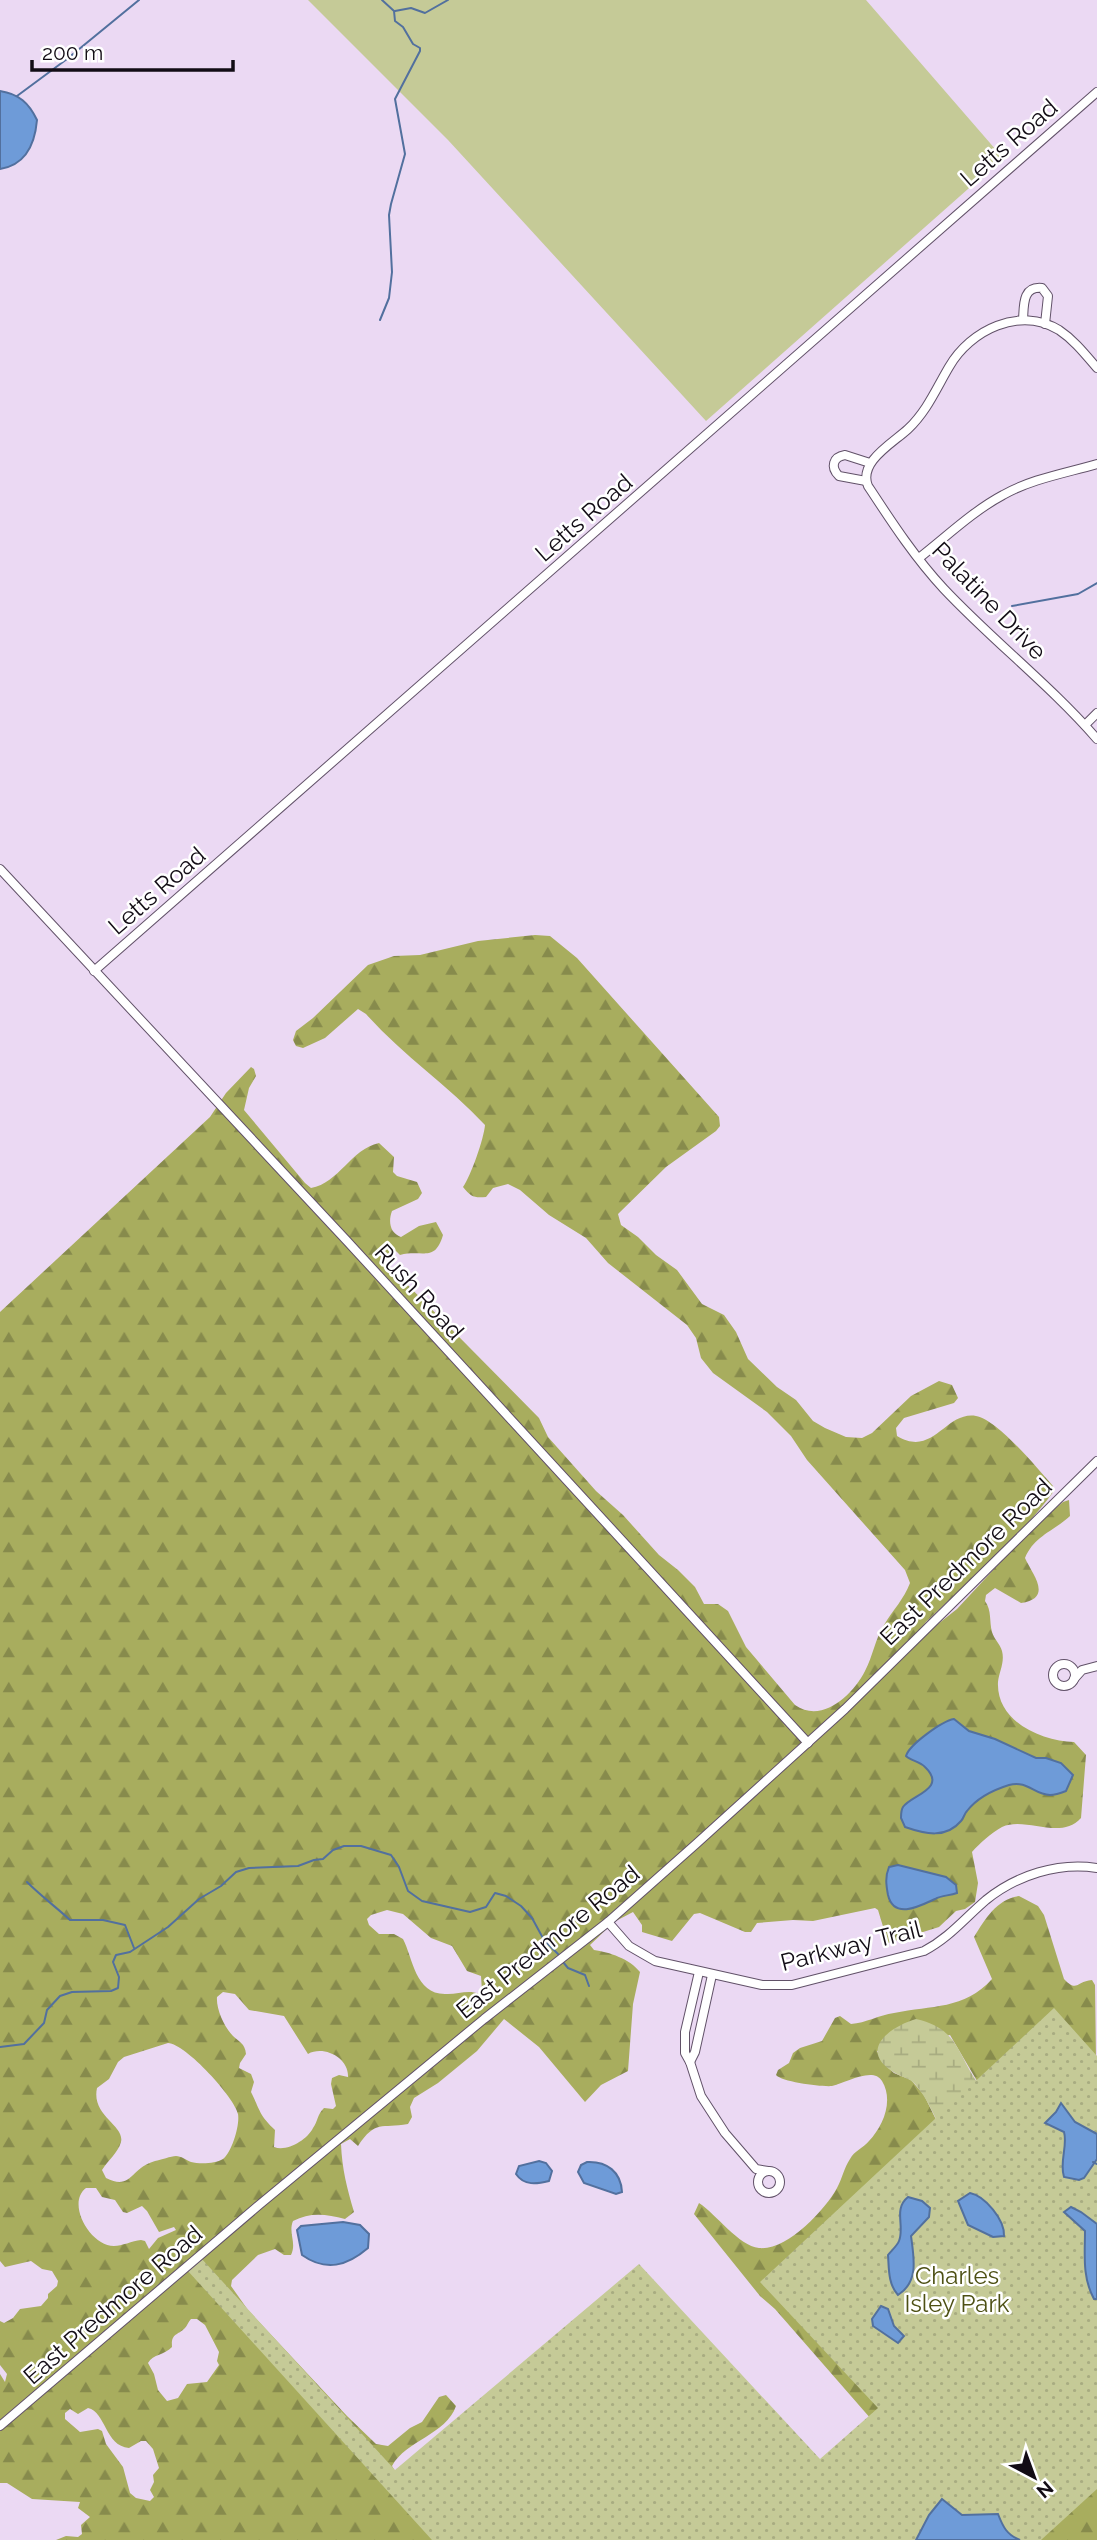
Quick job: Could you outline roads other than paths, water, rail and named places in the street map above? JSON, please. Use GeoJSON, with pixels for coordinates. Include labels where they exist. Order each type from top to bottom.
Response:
{"type":"FeatureCollection","features":[{"type":"Feature","properties":{"kind":"street","name":"Letts Road"},"geometry":{"type":"LineString","coordinates":[[94,971],[1097,92]]}},
{"type":"Feature","properties":{"kind":"street"},"geometry":{"type":"LineString","coordinates":[[1023,320],[1025,299],[1029,290],[1042,288],[1048,296],[1045,324]]}},
{"type":"Feature","properties":{"kind":"street"},"geometry":{"type":"LineString","coordinates":[[870,463],[845,455],[840,456],[834,463],[834,468],[839,476],[866,481],[865,471],[870,463],[929,405],[948,367],[967,346],[995,326],[1023,320],[1045,324],[1071,339],[1097,367]]}},
{"type":"Feature","properties":{"kind":"street"},"geometry":{"type":"LineString","coordinates":[[919,558],[1003,495],[1026,485],[1097,464]]}},
{"type":"Feature","properties":{"kind":"street","name":"Palatine Drive"},"geometry":{"type":"LineString","coordinates":[[866,481],[919,558],[942,586],[1097,739]]}},
{"type":"Feature","properties":{"kind":"street"},"geometry":{"type":"LineString","coordinates":[[1085,725],[1097,713]]}},
{"type":"Feature","properties":{"kind":"street","name":"Rush Road"},"geometry":{"type":"LineString","coordinates":[[0,869],[347,1241],[808,1743]]}},
{"type":"Feature","properties":{"kind":"street","name":"East Predmore Road"},"geometry":{"type":"LineString","coordinates":[[0,2426],[259,2205],[495,2010],[608,1922],[808,1743],[1097,1461]]}},
{"type":"Feature","properties":{"kind":"street"},"geometry":{"type":"LineString","coordinates":[[1082,1670],[1069,1684],[1062,1686],[1056,1683],[1053,1676],[1054,1670],[1060,1665],[1082,1670],[1097,1666]]}},
{"type":"Feature","properties":{"kind":"street"},"geometry":{"type":"LineString","coordinates":[[1070,1667],[1074,1672],[1074,1679]]}},
{"type":"Feature","properties":{"kind":"street","name":"Parkway Trail"},"geometry":{"type":"LineString","coordinates":[[608,1922],[629,1946],[647,1957],[752,1984],[792,1985],[924,1951],[940,1943],[997,1891],[1029,1875],[1068,1867],[1097,1868]]}},
{"type":"Feature","properties":{"kind":"street"},"geometry":{"type":"LineString","coordinates":[[699,1972],[689,2014],[685,2053],[701,2096],[725,2133],[756,2169],[760,2188],[766,2192],[776,2190],[780,2184],[775,2172],[756,2169]]}},
{"type":"Feature","properties":{"kind":"street"},"geometry":{"type":"LineString","coordinates":[[690,2062],[695,2052],[712,1975]]}},
{"type":"Feature","properties":{"kind":"street"},"geometry":{"type":"LineString","coordinates":[[689,2014],[702,2017]]}},
{"type":"Feature","properties":{"kind":"street"},"geometry":{"type":"LineString","coordinates":[[759,2180],[762,2174],[768,2171]]}},
{"type":"Feature","properties":{"kind":"water"},"geometry":{"type":"Polygon","coordinates":[[[0,91],[23,100],[37,120],[28,152],[16,163],[0,169],[0,91]]]}},
{"type":"Feature","properties":{"kind":"water"},"geometry":{"type":"Polygon","coordinates":[[[954,1719],[969,1731],[995,1739],[1036,1758],[1061,1763],[1073,1775],[1066,1791],[1050,1795],[1021,1784],[1009,1785],[980,1798],[949,1831],[928,1833],[905,1827],[901,1818],[903,1807],[926,1791],[932,1781],[925,1767],[906,1756],[908,1751],[927,1734],[954,1719]]]}},
{"type":"Feature","properties":{"kind":"water"},"geometry":{"type":"Polygon","coordinates":[[[898,1865],[946,1877],[956,1885],[957,1893],[908,1909],[896,1907],[888,1895],[886,1877],[889,1867],[898,1865]]]}},
{"type":"Feature","properties":{"kind":"water"},"geometry":{"type":"Polygon","coordinates":[[[1061,2103],[1075,2122],[1097,2134],[1097,2159],[1084,2178],[1079,2180],[1064,2177],[1064,2132],[1045,2123],[1061,2103]]]}},
{"type":"Feature","properties":{"kind":"water"},"geometry":{"type":"Polygon","coordinates":[[[539,2161],[546,2163],[552,2171],[549,2181],[527,2182],[516,2174],[519,2166],[539,2161]]]}},
{"type":"Feature","properties":{"kind":"water"},"geometry":{"type":"Polygon","coordinates":[[[587,2162],[601,2163],[612,2169],[619,2179],[622,2192],[616,2194],[584,2183],[578,2172],[581,2165],[587,2162]]]}},
{"type":"Feature","properties":{"kind":"water"},"geometry":{"type":"Polygon","coordinates":[[[970,2193],[982,2199],[993,2210],[1001,2223],[1004,2236],[993,2237],[968,2225],[958,2201],[970,2193]]]}},
{"type":"Feature","properties":{"kind":"water"},"geometry":{"type":"Polygon","coordinates":[[[908,2197],[922,2201],[930,2208],[929,2217],[911,2236],[914,2269],[905,2290],[898,2295],[891,2281],[888,2255],[899,2241],[901,2207],[908,2197]]]}},
{"type":"Feature","properties":{"kind":"water"},"geometry":{"type":"Polygon","coordinates":[[[1071,2207],[1097,2224],[1097,2299],[1094,2299],[1090,2291],[1086,2274],[1085,2231],[1064,2212],[1071,2207]]]}},
{"type":"Feature","properties":{"kind":"water"},"geometry":{"type":"Polygon","coordinates":[[[343,2222],[360,2225],[369,2234],[368,2248],[352,2259],[336,2265],[319,2264],[302,2255],[297,2230],[301,2226],[343,2222]]]}},
{"type":"Feature","properties":{"kind":"water"},"geometry":{"type":"Polygon","coordinates":[[[881,2306],[888,2309],[894,2326],[904,2336],[898,2343],[873,2326],[872,2319],[881,2306]]]}},
{"type":"Feature","properties":{"kind":"water"},"geometry":{"type":"Polygon","coordinates":[[[942,2499],[962,2515],[998,2514],[1006,2530],[1020,2540],[916,2540],[929,2515],[942,2499]]]}},
{"type":"Feature","properties":{"kind":"waterway"},"geometry":{"type":"LineString","coordinates":[[17,96],[139,0]]}},
{"type":"Feature","properties":{"kind":"waterway"},"geometry":{"type":"LineString","coordinates":[[380,320],[389,298],[392,272],[389,215],[405,154],[395,99],[420,51],[403,27],[395,21],[394,11],[382,0]]}},
{"type":"Feature","properties":{"kind":"waterway"},"geometry":{"type":"LineString","coordinates":[[395,11],[411,8],[425,13],[448,0]]}},
{"type":"Feature","properties":{"kind":"waterway"},"geometry":{"type":"LineString","coordinates":[[1012,606],[1078,594],[1097,583]]}},
{"type":"Feature","properties":{"kind":"waterway"},"geometry":{"type":"LineString","coordinates":[[0,2047],[24,2044],[44,2023],[47,2010],[60,1996],[72,1992],[111,1991],[118,1988],[119,1977],[113,1962],[116,1955],[130,1952],[168,1927],[199,1899],[221,1886],[236,1872],[249,1868],[298,1866],[323,1859],[333,1850],[344,1846],[361,1846],[391,1855],[399,1867],[408,1891],[422,1901],[470,1912],[486,1907],[495,1893],[506,1896],[532,1918],[544,1940],[558,1954]]}},
{"type":"Feature","properties":{"kind":"waterway"},"geometry":{"type":"LineString","coordinates":[[27,1882],[70,1920],[103,1920],[125,1925],[134,1948]]}},
{"type":"Feature","properties":{"kind":"waterway"},"geometry":{"type":"LineString","coordinates":[[563,1962],[568,1968],[585,1975],[589,1986]]}},
{"type":"Feature","properties":{"kind":"waterway"},"geometry":{"type":"LineString","coordinates":[[1093,2162],[1097,2164]]}},
{"type":"Feature","properties":{"kind":"park label","name":"Charles Isley Park"},"geometry":{"type":"Point","coordinates":[957,2290]}}]}
